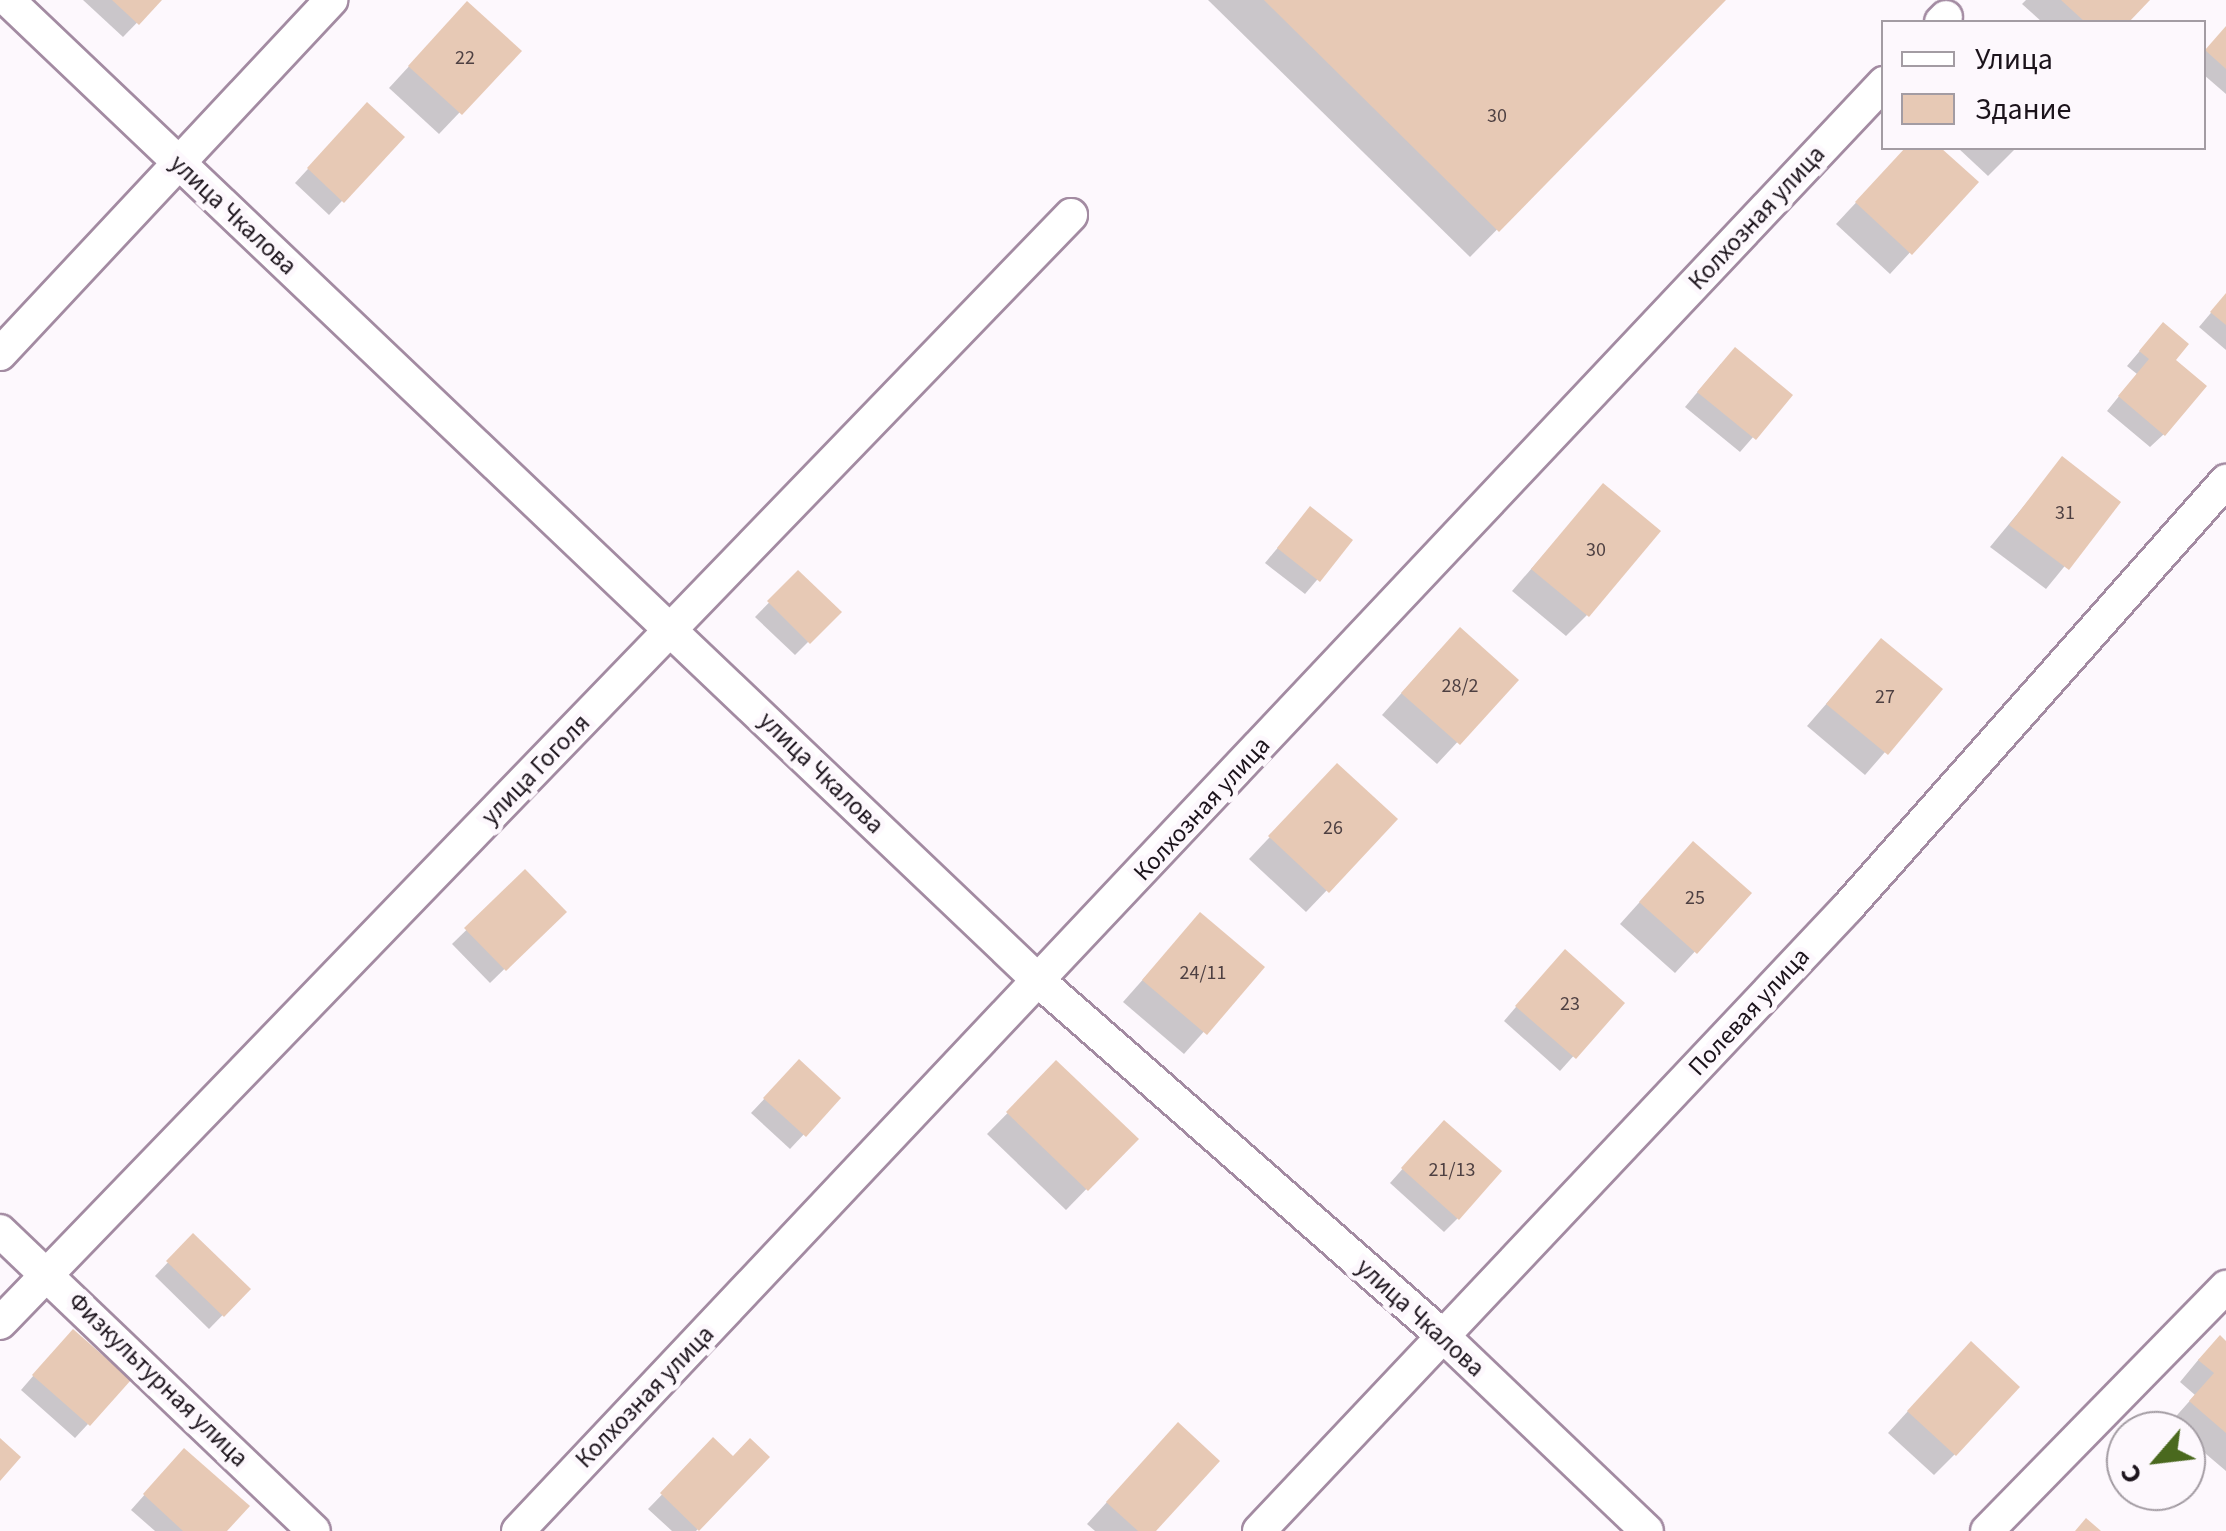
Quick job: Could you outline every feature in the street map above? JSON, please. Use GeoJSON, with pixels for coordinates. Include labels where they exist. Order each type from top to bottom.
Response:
{"type":"FeatureCollection","features":[{"type":"Feature","properties":{"kind":"street","name":"улица Чкалова"},"geometry":{"type":"LineString","coordinates":[[8,0],[1040,982],[1443,1336],[1647,1531]]}},
{"type":"Feature","properties":{"kind":"street"},"geometry":{"type":"LineString","coordinates":[[0,354],[332,0]]}},
{"type":"Feature","properties":{"kind":"street","name":"Колхозная улица"},"geometry":{"type":"LineString","coordinates":[[518,1531],[1881,87]]}},
{"type":"Feature","properties":{"kind":"street","name":"улица Гоголя"},"geometry":{"type":"LineString","coordinates":[[0,1323],[1070,215]]}},
{"type":"Feature","properties":{"kind":"street","name":"Полевая улица"},"geometry":{"type":"LineString","coordinates":[[1260,1531],[1848,908],[2226,481]]}},
{"type":"Feature","properties":{"kind":"street","name":"Физкультурная улица"},"geometry":{"type":"LineString","coordinates":[[0,1230],[314,1531]]}},
{"type":"Feature","properties":{"kind":"street"},"geometry":{"type":"LineString","coordinates":[[1987,1531],[2226,1287]]}},
{"type":"Feature","properties":{"kind":"building"},"geometry":{"type":"Polygon","coordinates":[[[112,0],[162,0],[139,25],[112,0]]]}},
{"type":"Feature","properties":{"kind":"building"},"geometry":{"type":"Polygon","coordinates":[[[1264,0],[1726,0],[1499,232],[1264,0]]]}},
{"type":"Feature","properties":{"kind":"building"},"geometry":{"type":"Polygon","coordinates":[[[2061,0],[2150,0],[2131,20],[2083,20],[2061,0]]]}},
{"type":"Feature","properties":{"kind":"building"},"geometry":{"type":"Polygon","coordinates":[[[467,1],[522,51],[462,115],[408,66],[467,1]]]}},
{"type":"Feature","properties":{"kind":"building"},"geometry":{"type":"Polygon","coordinates":[[[2226,26],[2226,69],[2206,49],[2226,26]]]}},
{"type":"Feature","properties":{"kind":"building"},"geometry":{"type":"Polygon","coordinates":[[[367,102],[405,137],[344,203],[307,168],[367,102]]]}},
{"type":"Feature","properties":{"kind":"building"},"geometry":{"type":"Polygon","coordinates":[[[1903,150],[1943,150],[1979,182],[1912,255],[1855,202],[1903,150]]]}},
{"type":"Feature","properties":{"kind":"building"},"geometry":{"type":"Polygon","coordinates":[[[2226,293],[2226,325],[2210,312],[2226,293]]]}},
{"type":"Feature","properties":{"kind":"building"},"geometry":{"type":"Polygon","coordinates":[[[2163,322],[2189,344],[2176,360],[2207,386],[2165,436],[2118,396],[2149,359],[2139,351],[2163,322]]]}},
{"type":"Feature","properties":{"kind":"building"},"geometry":{"type":"Polygon","coordinates":[[[1735,347],[1793,395],[1756,440],[1697,392],[1735,347]]]}},
{"type":"Feature","properties":{"kind":"building"},"geometry":{"type":"Polygon","coordinates":[[[2062,456],[2121,502],[2069,570],[2009,525],[2062,456]]]}},
{"type":"Feature","properties":{"kind":"building"},"geometry":{"type":"Polygon","coordinates":[[[1603,483],[1661,531],[1589,617],[1531,569],[1603,483]]]}},
{"type":"Feature","properties":{"kind":"building"},"geometry":{"type":"Polygon","coordinates":[[[1310,506],[1353,540],[1320,582],[1277,548],[1310,506]]]}},
{"type":"Feature","properties":{"kind":"building"},"geometry":{"type":"Polygon","coordinates":[[[798,570],[842,612],[810,644],[767,601],[798,570]]]}},
{"type":"Feature","properties":{"kind":"building"},"geometry":{"type":"Polygon","coordinates":[[[1460,627],[1519,680],[1460,745],[1401,693],[1460,627]]]}},
{"type":"Feature","properties":{"kind":"building"},"geometry":{"type":"Polygon","coordinates":[[[1881,638],[1943,689],[1888,755],[1826,704],[1881,638]]]}},
{"type":"Feature","properties":{"kind":"building"},"geometry":{"type":"Polygon","coordinates":[[[1337,763],[1398,819],[1329,893],[1268,836],[1337,763]]]}},
{"type":"Feature","properties":{"kind":"building"},"geometry":{"type":"Polygon","coordinates":[[[1693,841],[1752,893],[1697,954],[1639,902],[1693,841]]]}},
{"type":"Feature","properties":{"kind":"building"},"geometry":{"type":"Polygon","coordinates":[[[525,869],[567,912],[506,971],[464,928],[525,869]]]}},
{"type":"Feature","properties":{"kind":"building"},"geometry":{"type":"Polygon","coordinates":[[[1200,912],[1265,967],[1207,1035],[1142,980],[1200,912]]]}},
{"type":"Feature","properties":{"kind":"building"},"geometry":{"type":"Polygon","coordinates":[[[1565,949],[1625,1003],[1576,1059],[1515,1006],[1565,949]]]}},
{"type":"Feature","properties":{"kind":"building"},"geometry":{"type":"Polygon","coordinates":[[[799,1059],[841,1098],[806,1137],[763,1098],[799,1059]]]}},
{"type":"Feature","properties":{"kind":"building"},"geometry":{"type":"Polygon","coordinates":[[[1056,1060],[1139,1139],[1088,1191],[1006,1112],[1056,1060]]]}},
{"type":"Feature","properties":{"kind":"building"},"geometry":{"type":"Polygon","coordinates":[[[1444,1120],[1502,1171],[1459,1220],[1401,1168],[1444,1120]]]}},
{"type":"Feature","properties":{"kind":"building"},"geometry":{"type":"Polygon","coordinates":[[[193,1233],[251,1289],[224,1317],[166,1261],[193,1233]]]}},
{"type":"Feature","properties":{"kind":"building"},"geometry":{"type":"Polygon","coordinates":[[[73,1329],[131,1380],[90,1426],[32,1375],[73,1329]]]}},
{"type":"Feature","properties":{"kind":"building"},"geometry":{"type":"Polygon","coordinates":[[[2220,1335],[2226,1341],[2226,1433],[2206,1416],[2206,1411],[2189,1401],[2214,1373],[2198,1360],[2220,1335]]]}},
{"type":"Feature","properties":{"kind":"building"},"geometry":{"type":"Polygon","coordinates":[[[1971,1341],[2020,1387],[1956,1456],[1907,1411],[1971,1341]]]}},
{"type":"Feature","properties":{"kind":"building"},"geometry":{"type":"Polygon","coordinates":[[[1178,1422],[1220,1461],[1156,1531],[1138,1531],[1106,1502],[1178,1422]]]}},
{"type":"Feature","properties":{"kind":"building"},"geometry":{"type":"Polygon","coordinates":[[[713,1437],[733,1456],[750,1438],[770,1457],[699,1531],[660,1493],[713,1437]]]}},
{"type":"Feature","properties":{"kind":"building"},"geometry":{"type":"Polygon","coordinates":[[[0,1438],[21,1457],[0,1481],[0,1438]]]}},
{"type":"Feature","properties":{"kind":"building"},"geometry":{"type":"Polygon","coordinates":[[[184,1448],[250,1506],[227,1531],[183,1531],[143,1494],[184,1448]]]}},
{"type":"Feature","properties":{"kind":"building"},"geometry":{"type":"Polygon","coordinates":[[[2086,1518],[2101,1531],[2075,1531],[2086,1518]]]}}]}
